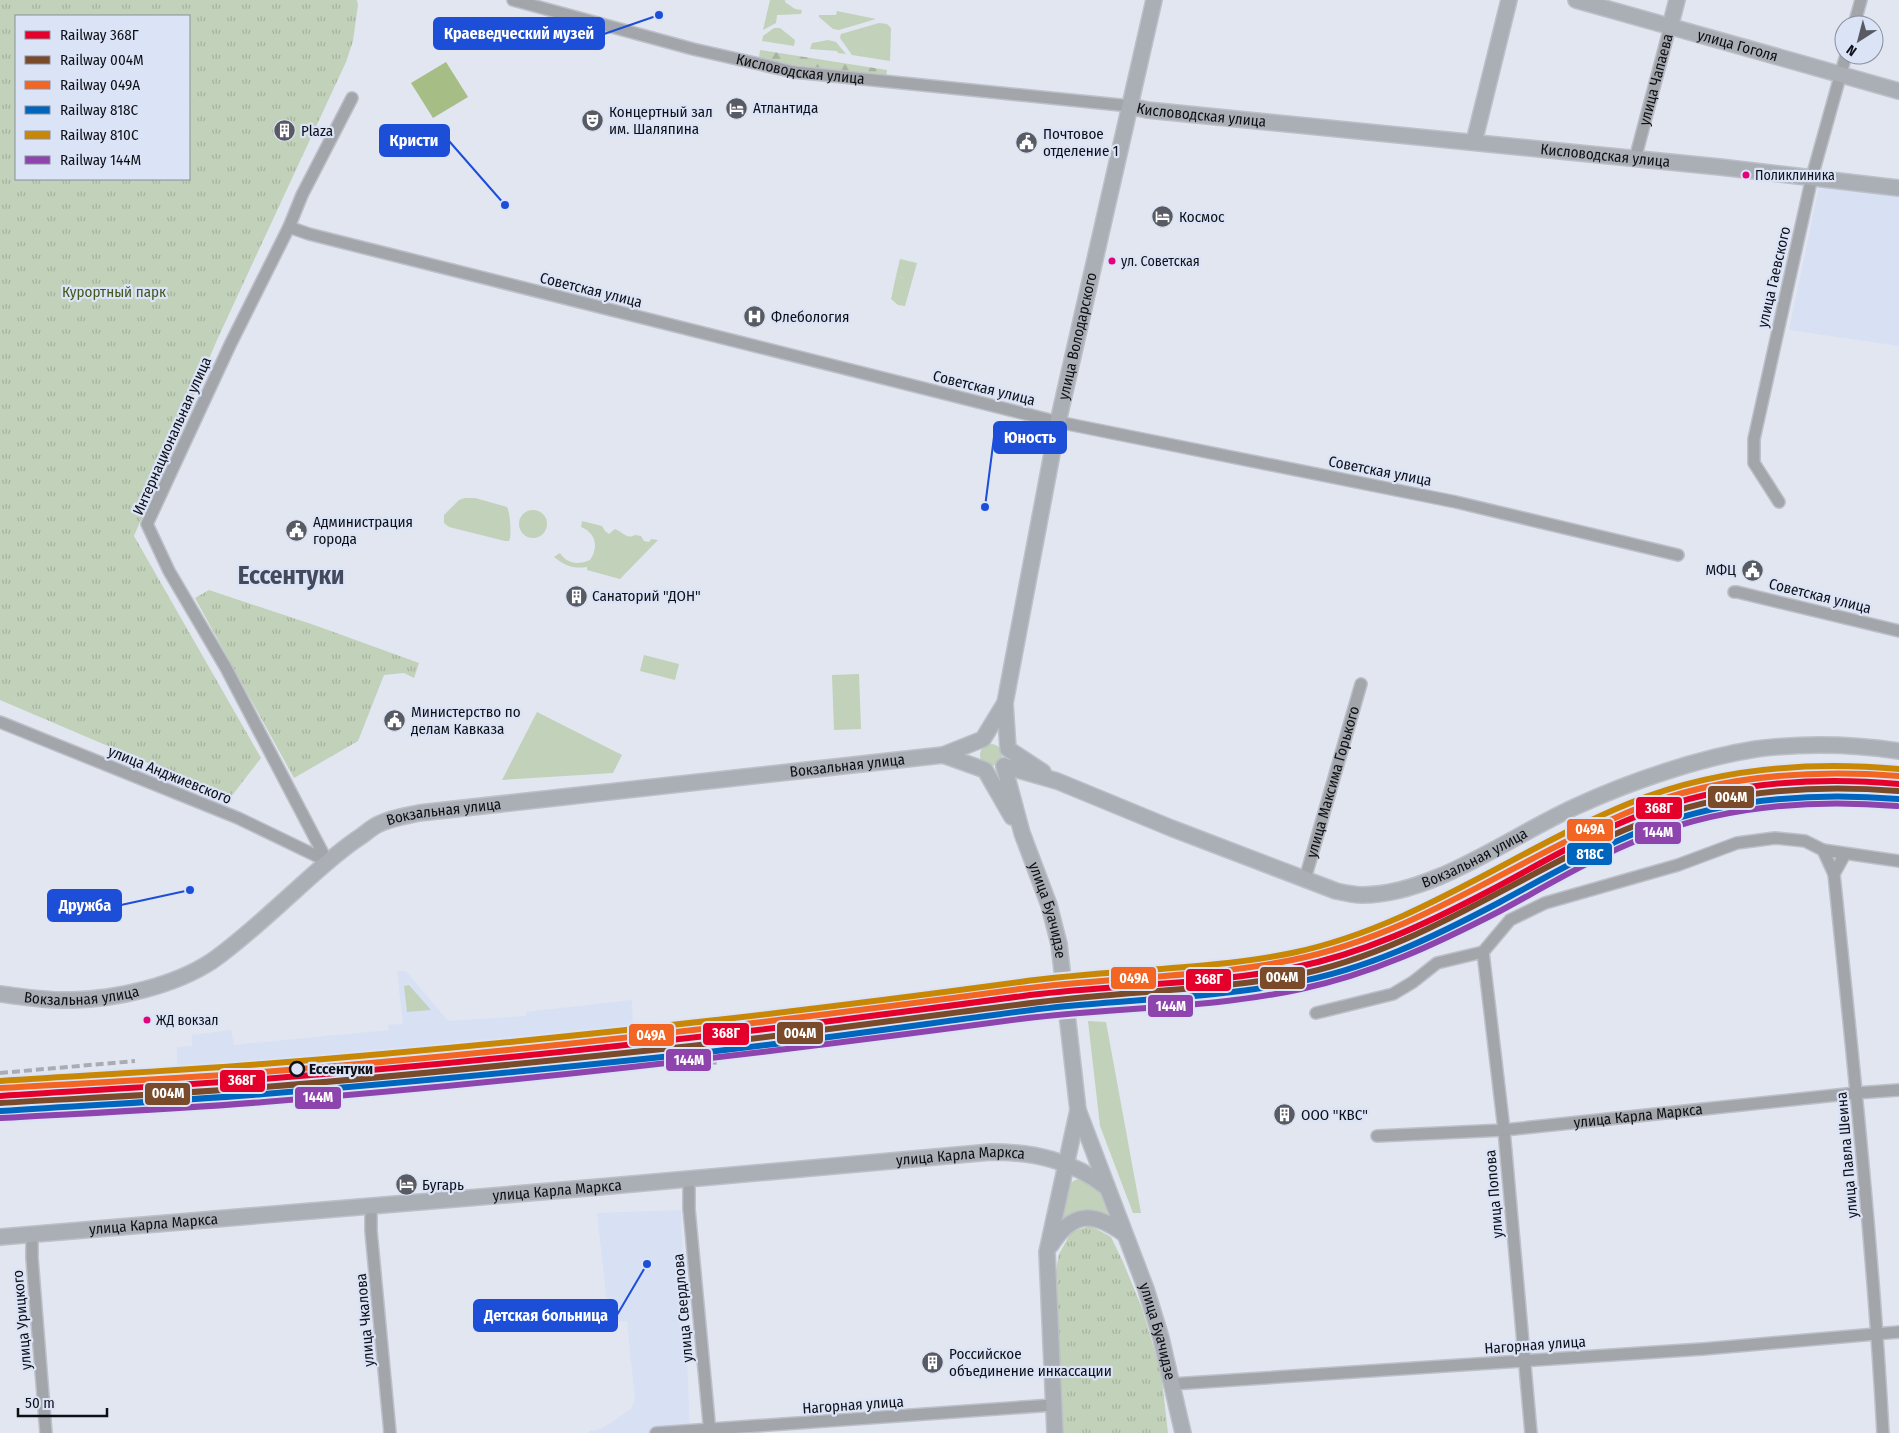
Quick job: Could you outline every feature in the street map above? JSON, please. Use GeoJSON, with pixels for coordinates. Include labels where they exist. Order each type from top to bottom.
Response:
{"type":"FeatureCollection","features":[{"type":"Feature","properties":{"kind":"street","name":"Кисловодская улица"},"geometry":{"type":"LineString","coordinates":[[513,0],[693,49],[794,72],[1812,177],[1899,188]]}},
{"type":"Feature","properties":{"kind":"street","name":"улица Володарского"},"geometry":{"type":"LineString","coordinates":[[1006,703],[1058,422],[1154,0]]}},
{"type":"Feature","properties":{"kind":"street"},"geometry":{"type":"LineString","coordinates":[[1474,142],[1509,0]]}},
{"type":"Feature","properties":{"kind":"street","name":"улица Гоголя"},"geometry":{"type":"LineString","coordinates":[[1576,0],[1899,91]]}},
{"type":"Feature","properties":{"kind":"street","name":"улица Чапаева"},"geometry":{"type":"LineString","coordinates":[[1636,159],[1677,0]]}},
{"type":"Feature","properties":{"kind":"street"},"geometry":{"type":"LineString","coordinates":[[1857,15],[1861,0]]}},
{"type":"Feature","properties":{"kind":"street","name":"улица Гаевского"},"geometry":{"type":"LineString","coordinates":[[1779,502],[1754,463],[1754,439],[1812,177],[1843,65]]}},
{"type":"Feature","properties":{"kind":"street","name":"Интернациональная улица"},"geometry":{"type":"LineString","coordinates":[[327,861],[226,668],[169,571],[147,524],[230,346],[289,227],[302,195],[352,98]]}},
{"type":"Feature","properties":{"kind":"street","name":"Советская улица"},"geometry":{"type":"LineString","coordinates":[[289,227],[336,241],[1058,422],[1456,502],[1678,554]]}},
{"type":"Feature","properties":{"kind":"street","name":"Советская улица"},"geometry":{"type":"LineString","coordinates":[[1734,592],[1899,632]]}},
{"type":"Feature","properties":{"kind":"street","name":"улица Максима Горького"},"geometry":{"type":"LineString","coordinates":[[1305,879],[1361,684]]}},
{"type":"Feature","properties":{"kind":"street"},"geometry":{"type":"LineString","coordinates":[[1006,703],[976,747],[974,753],[977,763],[985,770],[1022,833]]}},
{"type":"Feature","properties":{"kind":"street"},"geometry":{"type":"LineString","coordinates":[[943,755],[985,770],[995,771],[1004,766],[1008,758],[1006,703]]}},
{"type":"Feature","properties":{"kind":"street","name":"улица Анджиевского"},"geometry":{"type":"LineString","coordinates":[[0,722],[238,818],[327,861]]}},
{"type":"Feature","properties":{"kind":"street"},"geometry":{"type":"LineString","coordinates":[[943,755],[987,737],[998,738],[1006,744],[1008,749]]}},
{"type":"Feature","properties":{"kind":"street","name":"Вокзальная улица"},"geometry":{"type":"LineString","coordinates":[[1004,766],[1057,782],[1336,891],[1360,895],[1384,894],[1411,888],[1445,874],[1576,806],[1624,787],[1722,756],[1789,747],[1859,745],[1899,751]]}},
{"type":"Feature","properties":{"kind":"street","name":"Вокзальная улица"},"geometry":{"type":"LineString","coordinates":[[1008,749],[1057,782]]}},
{"type":"Feature","properties":{"kind":"street","name":"Вокзальная улица"},"geometry":{"type":"LineString","coordinates":[[0,994],[36,999],[70,1000],[102,998],[131,992],[188,974],[230,948],[327,861],[378,824],[419,813],[943,755]]}},
{"type":"Feature","properties":{"kind":"street"},"geometry":{"type":"LineString","coordinates":[[1004,766],[1022,833]]}},
{"type":"Feature","properties":{"kind":"street","name":"улица Буачидзе"},"geometry":{"type":"LineString","coordinates":[[1022,833],[1049,905],[1059,944],[1078,1110],[1123,1233],[1146,1288],[1161,1338],[1183,1433]]}},
{"type":"Feature","properties":{"kind":"street"},"geometry":{"type":"LineString","coordinates":[[1316,1012],[1393,994],[1413,982],[1437,963],[1483,952],[1510,920],[1545,904],[1678,865],[1736,843],[1774,838],[1805,841],[1823,850],[1899,861]]}},
{"type":"Feature","properties":{"kind":"street","name":"улица Павла Шеина"},"geometry":{"type":"LineString","coordinates":[[1823,850],[1834,874],[1856,1093],[1877,1333],[1883,1433]]}},
{"type":"Feature","properties":{"kind":"street"},"geometry":{"type":"LineString","coordinates":[[1834,874],[1845,854]]}},
{"type":"Feature","properties":{"kind":"street","name":"улица Попова"},"geometry":{"type":"LineString","coordinates":[[1483,952],[1504,1130],[1531,1433]]}},
{"type":"Feature","properties":{"kind":"street","name":"улица Карла Маркса"},"geometry":{"type":"LineString","coordinates":[[1377,1136],[1504,1130],[1899,1090]]}},
{"type":"Feature","properties":{"kind":"street","name":"улица Буачидзе"},"geometry":{"type":"LineString","coordinates":[[1055,1433],[1046,1252],[1078,1110]]}},
{"type":"Feature","properties":{"kind":"street","name":"улица Карла Маркса"},"geometry":{"type":"LineString","coordinates":[[0,1237],[991,1152],[1018,1152],[1065,1164],[1090,1174],[1106,1187]]}},
{"type":"Feature","properties":{"kind":"street","name":"улица Свердлова"},"geometry":{"type":"LineString","coordinates":[[689,1179],[689,1209],[710,1432]]}},
{"type":"Feature","properties":{"kind":"street","name":"улица Чкалова"},"geometry":{"type":"LineString","coordinates":[[371,1205],[371,1231],[390,1433]]}},
{"type":"Feature","properties":{"kind":"street"},"geometry":{"type":"LineString","coordinates":[[1046,1252],[1059,1233],[1069,1223],[1083,1218],[1094,1218],[1108,1222],[1123,1233]]}},
{"type":"Feature","properties":{"kind":"street","name":"улица Урицкого"},"geometry":{"type":"LineString","coordinates":[[32,1234],[32,1258],[46,1433]]}},
{"type":"Feature","properties":{"kind":"street","name":"Нагорная улица"},"geometry":{"type":"LineString","coordinates":[[1172,1384],[1703,1349],[1899,1332]]}},
{"type":"Feature","properties":{"kind":"street","name":"Нагорная улица"},"geometry":{"type":"LineString","coordinates":[[656,1433],[710,1432],[1053,1405]]}},
{"type":"Feature","properties":{"kind":"shaded area"},"geometry":{"type":"Polygon","coordinates":[[[446,62],[468,97],[433,118],[411,83],[446,62]]]}},
{"type":"Feature","properties":{"kind":"shaded area"},"geometry":{"type":"Polygon","coordinates":[[[1819,187],[1899,195],[1899,346],[1789,330],[1819,187]]]}},
{"type":"Feature","properties":{"kind":"shaded area"},"geometry":{"type":"Polygon","coordinates":[[[397,971],[406,971],[448,1021],[526,1016],[526,1012],[632,1000],[634,1063],[178,1100],[177,1047],[192,1046],[192,1035],[231,1030],[234,1045],[389,1030],[388,1025],[403,1024],[397,971]]]}},
{"type":"Feature","properties":{"kind":"shaded area"},"geometry":{"type":"Polygon","coordinates":[[[681,1210],[690,1433],[589,1433],[589,1431],[601,1429],[631,1409],[635,1399],[627,1321],[609,1323],[597,1213],[681,1210]]]}},
{"type":"Feature","properties":{"kind":"green space","name":"Курортный парк"},"geometry":{"type":"Polygon","coordinates":[[[0,0],[357,0],[353,41],[346,62],[217,340],[134,536],[261,758],[230,798],[0,700],[0,0]]]}},
{"type":"Feature","properties":{"kind":"green space"},"geometry":{"type":"Polygon","coordinates":[[[770,0],[785,0],[795,9],[802,10],[801,14],[777,15],[776,23],[763,30],[770,0]]]}},
{"type":"Feature","properties":{"kind":"green space"},"geometry":{"type":"Polygon","coordinates":[[[837,11],[876,19],[839,30],[833,29],[819,17],[819,15],[836,15],[837,11]]]}},
{"type":"Feature","properties":{"kind":"green space"},"geometry":{"type":"Polygon","coordinates":[[[879,23],[887,24],[891,28],[890,61],[852,55],[840,38],[841,34],[879,23]]]}},
{"type":"Feature","properties":{"kind":"green space"},"geometry":{"type":"Polygon","coordinates":[[[774,28],[780,28],[795,40],[794,46],[762,41],[763,36],[774,28]]]}},
{"type":"Feature","properties":{"kind":"green space"},"geometry":{"type":"Polygon","coordinates":[[[828,40],[836,42],[846,54],[838,53],[837,51],[810,49],[812,43],[828,40]]]}},
{"type":"Feature","properties":{"kind":"green space"},"geometry":{"type":"Polygon","coordinates":[[[760,50],[887,70],[886,76],[794,65],[759,58],[760,50]]]}},
{"type":"Feature","properties":{"kind":"green space"},"geometry":{"type":"Polygon","coordinates":[[[900,259],[917,263],[912,281],[896,276],[900,259]]]}},
{"type":"Feature","properties":{"kind":"green space"},"geometry":{"type":"Polygon","coordinates":[[[896,276],[912,281],[905,306],[898,305],[891,299],[896,276]]]}},
{"type":"Feature","properties":{"kind":"green space"},"geometry":{"type":"Polygon","coordinates":[[[475,498],[507,507],[510,524],[509,541],[449,527],[444,523],[444,515],[459,500],[475,498]]]}},
{"type":"Feature","properties":{"kind":"green space"},"geometry":{"type":"Polygon","coordinates":[[[533,510],[543,514],[547,524],[543,534],[533,538],[523,534],[519,524],[523,514],[533,510]]]}},
{"type":"Feature","properties":{"kind":"green space"},"geometry":{"type":"Polygon","coordinates":[[[582,521],[602,526],[609,534],[615,529],[630,537],[635,535],[641,536],[644,541],[658,540],[620,579],[587,570],[587,567],[578,568],[570,566],[554,557],[560,553],[563,557],[573,562],[581,563],[590,560],[595,545],[590,533],[581,527],[582,521]]]}},
{"type":"Feature","properties":{"kind":"green space"},"geometry":{"type":"Polygon","coordinates":[[[209,590],[419,663],[414,678],[404,673],[384,675],[358,741],[294,778],[195,598],[209,590]]]}},
{"type":"Feature","properties":{"kind":"green space"},"geometry":{"type":"Polygon","coordinates":[[[644,655],[679,664],[675,680],[640,671],[644,655]]]}},
{"type":"Feature","properties":{"kind":"green space"},"geometry":{"type":"Polygon","coordinates":[[[859,674],[861,729],[834,730],[832,675],[859,674]]]}},
{"type":"Feature","properties":{"kind":"green space"},"geometry":{"type":"Polygon","coordinates":[[[537,712],[622,755],[613,773],[502,780],[537,712]]]}},
{"type":"Feature","properties":{"kind":"green space"},"geometry":{"type":"Polygon","coordinates":[[[991,744],[999,747],[1002,755],[999,763],[991,766],[983,763],[980,755],[983,747],[991,744]]]}},
{"type":"Feature","properties":{"kind":"green space"},"geometry":{"type":"Polygon","coordinates":[[[409,985],[431,1010],[407,1012],[404,986],[409,985]]]}},
{"type":"Feature","properties":{"kind":"green space"},"geometry":{"type":"Polygon","coordinates":[[[1088,1021],[1106,1022],[1141,1213],[1133,1213],[1100,1126],[1088,1021]]]}},
{"type":"Feature","properties":{"kind":"green space"},"geometry":{"type":"Polygon","coordinates":[[[1082,1178],[1096,1183],[1103,1197],[1108,1216],[1076,1212],[1070,1214],[1059,1223],[1069,1184],[1082,1178]]]}},
{"type":"Feature","properties":{"kind":"green space"},"geometry":{"type":"Polygon","coordinates":[[[1091,1226],[1111,1237],[1142,1308],[1161,1372],[1168,1433],[1062,1433],[1053,1288],[1059,1254],[1072,1231],[1091,1226]]]}},
{"type":"Feature","properties":{"kind":"railway"},"geometry":{"type":"LineString","coordinates":[[637,1056],[719,1063]]}},
{"type":"Feature","properties":{"kind":"railway"},"geometry":{"type":"LineString","coordinates":[[0,1073],[135,1061]]}},
{"type":"Feature","properties":{"kind":"rail line","name":"810С"},"geometry":{"type":"LineString","coordinates":[[0,1081],[230,1066],[453,1048],[737,1018],[1054,978],[1191,967],[1258,959],[1292,953],[1337,941],[1381,925],[1423,907],[1588,822],[1630,803],[1663,791],[1729,775],[1763,770],[1831,766],[1899,769]]}},
{"type":"Feature","properties":{"kind":"rail line","name":"049А"},"geometry":{"type":"LineString","coordinates":[[0,1088],[230,1074],[548,1046],[831,1014],[1054,985],[1191,974],[1258,966],[1292,960],[1337,948],[1381,933],[1423,915],[1589,830],[1631,811],[1696,789],[1763,777],[1831,773],[1899,776]]}},
{"type":"Feature","properties":{"kind":"rail line","name":"368Г"},"geometry":{"type":"LineString","coordinates":[[0,1096],[359,1071],[551,1053],[743,1032],[1063,991],[1260,974],[1318,962],[1370,946],[1467,902],[1564,850],[1621,823],[1671,804],[1735,789],[1768,784],[1833,781],[1899,784]]}},
{"type":"Feature","properties":{"kind":"rail line","name":"004М"},"geometry":{"type":"LineString","coordinates":[[0,1103],[231,1089],[478,1068],[735,1041],[1071,998],[1229,985],[1292,976],[1339,964],[1384,948],[1427,929],[1595,843],[1670,813],[1734,797],[1767,792],[1832,788],[1898,791]]}},
{"type":"Feature","properties":{"kind":"rail line","name":"818С"},"geometry":{"type":"LineString","coordinates":[[1,1111],[264,1094],[531,1070],[735,1049],[1039,1009],[1197,996],[1292,983],[1346,970],[1425,940],[1610,844],[1678,818],[1740,804],[1802,797],[1834,796],[1898,799]]}},
{"type":"Feature","properties":{"kind":"rail line","name":"144М"},"geometry":{"type":"LineString","coordinates":[[1,1118],[231,1104],[548,1076],[832,1044],[1055,1015],[1196,1004],[1266,996],[1327,983],[1403,957],[1500,911],[1610,852],[1678,826],[1740,811],[1802,804],[1833,803],[1897,806]]}},
{"type":"Feature","properties":{"kind":"place","name":"Краеведческий музей"},"geometry":{"type":"Point","coordinates":[659,15]}},
{"type":"Feature","properties":{"kind":"place","name":"Атлантида"},"geometry":{"type":"Point","coordinates":[737,108]}},
{"type":"Feature","properties":{"kind":"place","name":"Концертный зал им. Шаляпина"},"geometry":{"type":"Point","coordinates":[593,121]}},
{"type":"Feature","properties":{"kind":"place","name":"Plaza"},"geometry":{"type":"Point","coordinates":[285,131]}},
{"type":"Feature","properties":{"kind":"place","name":"Почтовое отделение 1"},"geometry":{"type":"Point","coordinates":[1027,143]}},
{"type":"Feature","properties":{"kind":"place","name":"Поликлиника"},"geometry":{"type":"Point","coordinates":[1746,175]}},
{"type":"Feature","properties":{"kind":"place","name":"Кристи"},"geometry":{"type":"Point","coordinates":[505,205]}},
{"type":"Feature","properties":{"kind":"place","name":"Космос"},"geometry":{"type":"Point","coordinates":[1163,217]}},
{"type":"Feature","properties":{"kind":"place","name":"ул. Советская"},"geometry":{"type":"Point","coordinates":[1112,261]}},
{"type":"Feature","properties":{"kind":"place","name":"Флебология"},"geometry":{"type":"Point","coordinates":[755,317]}},
{"type":"Feature","properties":{"kind":"place","name":"Юность"},"geometry":{"type":"Point","coordinates":[985,507]}},
{"type":"Feature","properties":{"kind":"place","name":"Администрация города"},"geometry":{"type":"Point","coordinates":[297,531]}},
{"type":"Feature","properties":{"kind":"place","name":"МФЦ"},"geometry":{"type":"Point","coordinates":[1752,570]}},
{"type":"Feature","properties":{"kind":"place","name":"Санаторий \"ДОН\""},"geometry":{"type":"Point","coordinates":[576,596]}},
{"type":"Feature","properties":{"kind":"place","name":"Министерство по делам Кавказа"},"geometry":{"type":"Point","coordinates":[395,721]}},
{"type":"Feature","properties":{"kind":"place","name":"Дружба"},"geometry":{"type":"Point","coordinates":[190,890]}},
{"type":"Feature","properties":{"kind":"place","name":"ЖД вокзал"},"geometry":{"type":"Point","coordinates":[147,1020]}},
{"type":"Feature","properties":{"kind":"place","name":"Ессентуки"},"geometry":{"type":"Point","coordinates":[297,1069]}},
{"type":"Feature","properties":{"kind":"place","name":"ООО \"КВС\""},"geometry":{"type":"Point","coordinates":[1285,1115]}},
{"type":"Feature","properties":{"kind":"place","name":"Бугарь"},"geometry":{"type":"Point","coordinates":[406,1185]}},
{"type":"Feature","properties":{"kind":"place","name":"Детская больница"},"geometry":{"type":"Point","coordinates":[647,1264]}},
{"type":"Feature","properties":{"kind":"place","name":"Российское объединение инкассации"},"geometry":{"type":"Point","coordinates":[933,1363]}},
{"type":"Feature","properties":{"kind":"district","name":"Ессентуки"},"geometry":{"type":"Point","coordinates":[291,576]}}]}
